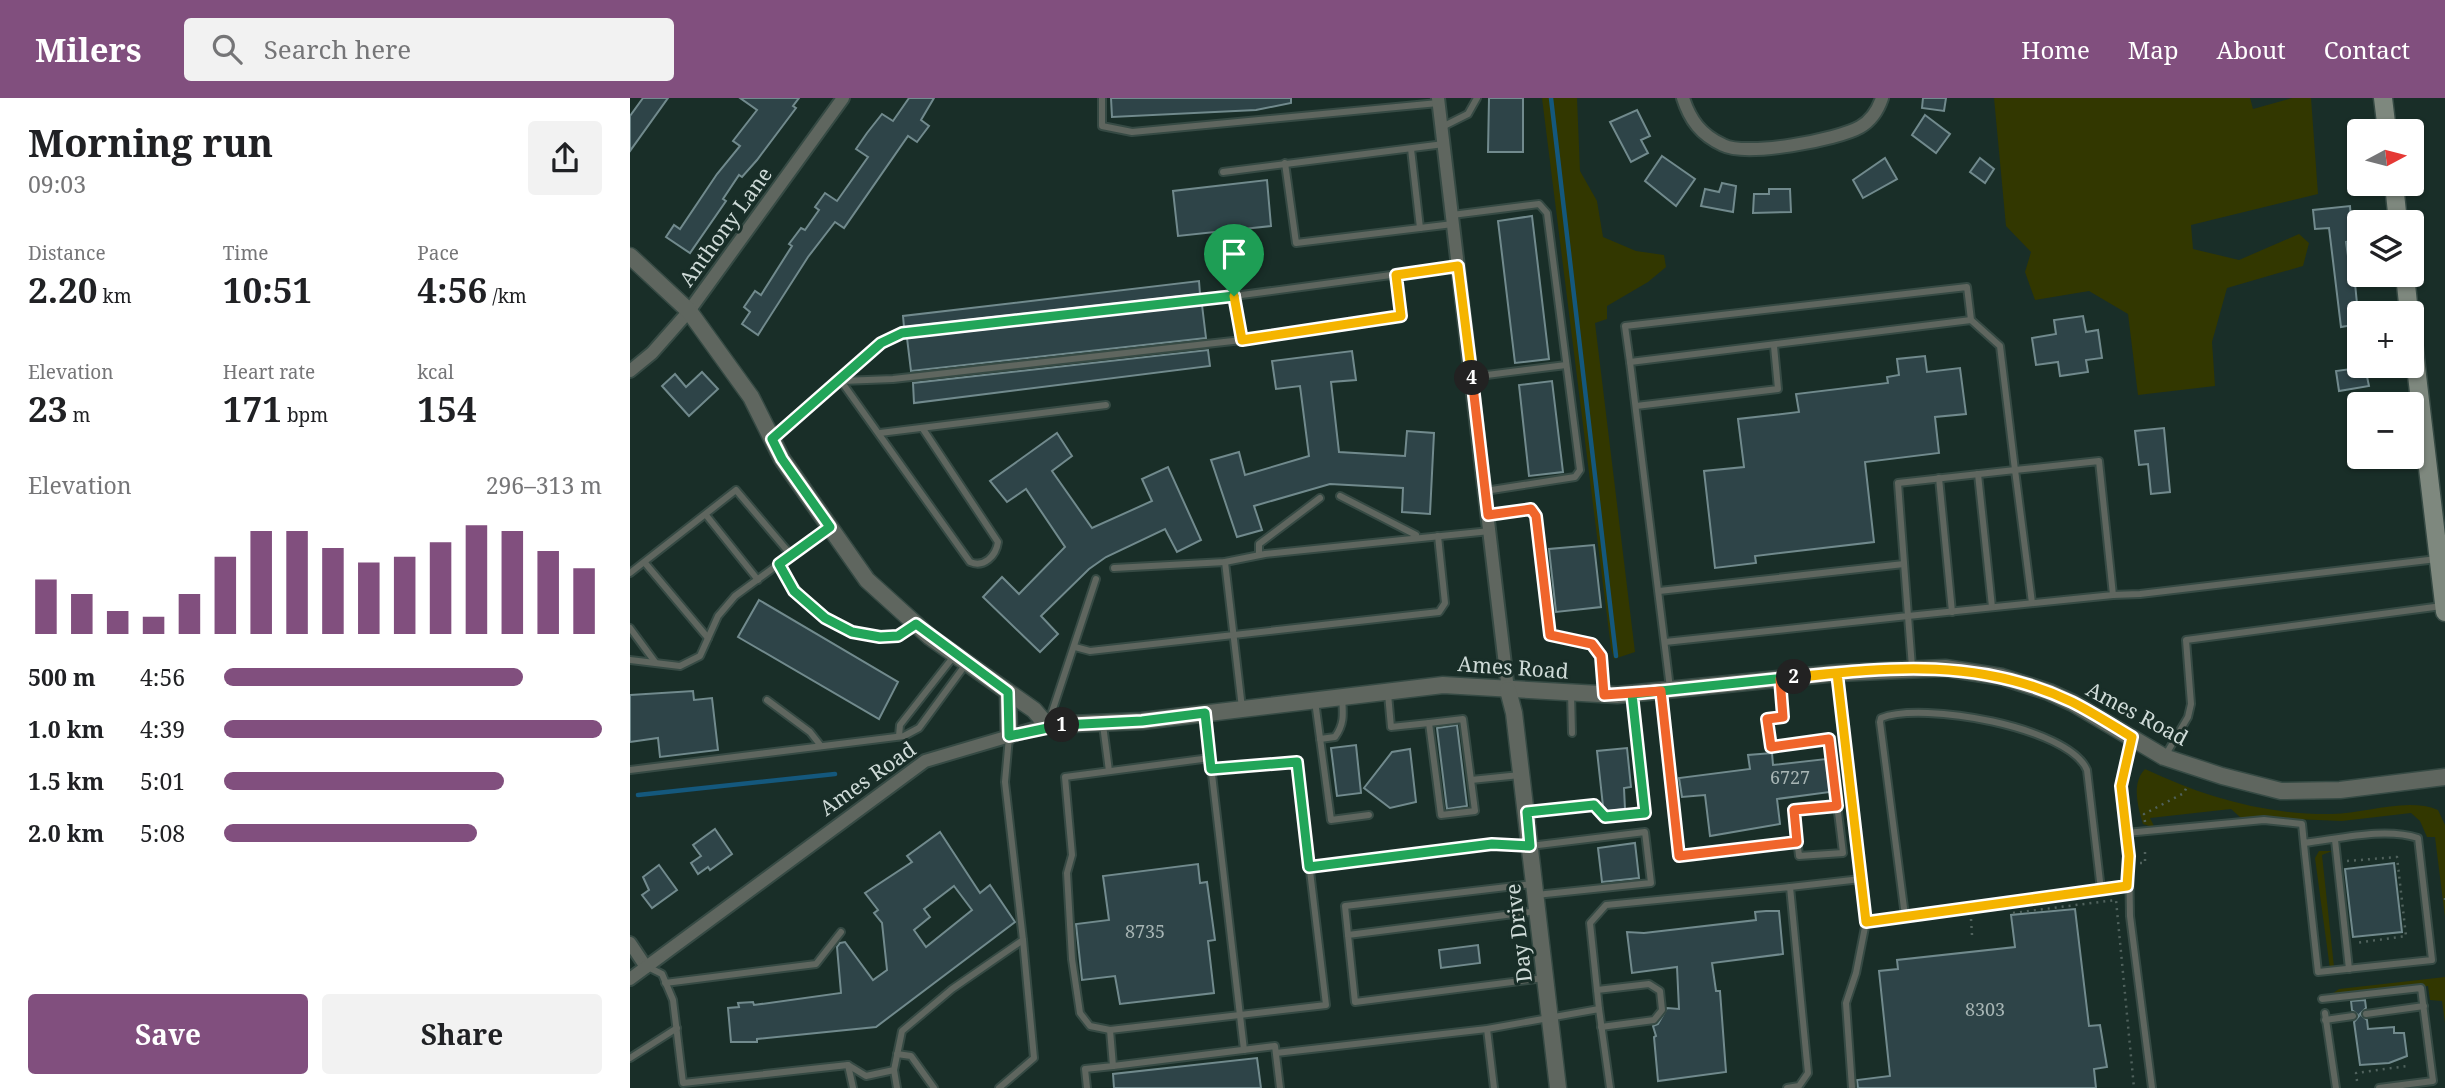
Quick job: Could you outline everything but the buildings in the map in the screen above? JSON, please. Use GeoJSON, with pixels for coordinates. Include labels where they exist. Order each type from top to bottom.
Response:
{"type":"FeatureCollection","features":[{"type":"Feature","properties":{"kind":"main road"},"geometry":{"type":"LineString","coordinates":[[2384,98],[2386,119]]}},
{"type":"Feature","properties":{"kind":"main road"},"geometry":{"type":"LineString","coordinates":[[2417,378],[2445,611]]}},
{"type":"Feature","properties":{"kind":"street","name":"Anthony Lane"},"geometry":{"type":"LineString","coordinates":[[630,371],[652,353],[689,311],[843,98]]}},
{"type":"Feature","properties":{"kind":"street"},"geometry":{"type":"LineString","coordinates":[[1683,98],[1690,120],[1724,146],[1759,149],[1813,142],[1860,127],[1877,112],[1882,98]]}},
{"type":"Feature","properties":{"kind":"street"},"geometry":{"type":"LineString","coordinates":[[1439,101],[1508,690]]}},
{"type":"Feature","properties":{"kind":"street"},"geometry":{"type":"LineString","coordinates":[[630,256],[689,311],[751,397],[782,459],[867,580],[916,624],[1034,710],[1047,725]]}},
{"type":"Feature","properties":{"kind":"street","name":"Ames Road"},"geometry":{"type":"LineString","coordinates":[[630,979],[925,761],[1047,725],[1103,723],[1205,713],[1443,685],[1479,685],[1508,690],[1604,695],[1912,667],[1945,668],[2002,677],[2073,703],[2164,757],[2222,776],[2281,790],[2340,790],[2445,777]]}},
{"type":"Feature","properties":{"kind":"street","name":"Day Drive"},"geometry":{"type":"LineString","coordinates":[[1508,690],[1527,812],[1558,1088]]}},
{"type":"Feature","properties":{"kind":"street"},"geometry":{"type":"LineString","coordinates":[[1008,692],[1009,736]]}},
{"type":"Feature","properties":{"kind":"street"},"geometry":{"type":"LineString","coordinates":[[630,943],[646,967]]}},
{"type":"Feature","properties":{"kind":"lane"},"geometry":{"type":"LineString","coordinates":[[1102,98],[1102,126],[1132,132],[1439,101]]}},
{"type":"Feature","properties":{"kind":"lane"},"geometry":{"type":"LineString","coordinates":[[1442,127],[1468,114],[1477,98]]}},
{"type":"Feature","properties":{"kind":"lane"},"geometry":{"type":"LineString","coordinates":[[1223,172],[1444,145]]}},
{"type":"Feature","properties":{"kind":"lane"},"geometry":{"type":"LineString","coordinates":[[1411,149],[1420,228]]}},
{"type":"Feature","properties":{"kind":"lane"},"geometry":{"type":"LineString","coordinates":[[1285,163],[1296,243],[1420,228],[1539,204],[1547,212],[1580,470],[1575,477],[1485,491]]}},
{"type":"Feature","properties":{"kind":"lane"},"geometry":{"type":"LineString","coordinates":[[772,439],[881,343],[902,333],[1234,296],[1458,266]]}},
{"type":"Feature","properties":{"kind":"lane"},"geometry":{"type":"LineString","coordinates":[[841,381],[893,379],[1242,340],[1401,316],[1396,275]]}},
{"type":"Feature","properties":{"kind":"lane"},"geometry":{"type":"LineString","coordinates":[[1797,842],[1679,856],[1660,591],[1625,326],[1967,287],[1971,320],[2000,346],[2032,603]]}},
{"type":"Feature","properties":{"kind":"lane"},"geometry":{"type":"LineString","coordinates":[[1234,296],[1242,340]]}},
{"type":"Feature","properties":{"kind":"lane"},"geometry":{"type":"LineString","coordinates":[[1630,362],[1971,320]]}},
{"type":"Feature","properties":{"kind":"lane"},"geometry":{"type":"LineString","coordinates":[[1636,406],[1778,388],[1774,346]]}},
{"type":"Feature","properties":{"kind":"lane"},"geometry":{"type":"LineString","coordinates":[[1472,377],[1566,365]]}},
{"type":"Feature","properties":{"kind":"lane"},"geometry":{"type":"LineString","coordinates":[[841,381],[970,562],[981,564],[992,558],[998,542],[923,429]]}},
{"type":"Feature","properties":{"kind":"lane"},"geometry":{"type":"LineString","coordinates":[[880,433],[1105,405]]}},
{"type":"Feature","properties":{"kind":"lane"},"geometry":{"type":"LineString","coordinates":[[1912,667],[1898,483],[2099,461],[2112,595]]}},
{"type":"Feature","properties":{"kind":"lane"},"geometry":{"type":"LineString","coordinates":[[1978,474],[1992,607]]}},
{"type":"Feature","properties":{"kind":"lane"},"geometry":{"type":"LineString","coordinates":[[1939,478],[1952,612]]}},
{"type":"Feature","properties":{"kind":"lane"},"geometry":{"type":"LineString","coordinates":[[630,573],[736,490],[791,555]]}},
{"type":"Feature","properties":{"kind":"lane"},"geometry":{"type":"LineString","coordinates":[[1340,496],[1418,536]]}},
{"type":"Feature","properties":{"kind":"lane"},"geometry":{"type":"LineString","coordinates":[[1259,555],[1259,544],[1320,498]]}},
{"type":"Feature","properties":{"kind":"lane"},"geometry":{"type":"LineString","coordinates":[[1488,515],[1531,509],[1536,516],[1550,635],[1592,644],[1601,656],[1604,695]]}},
{"type":"Feature","properties":{"kind":"lane"},"geometry":{"type":"LineString","coordinates":[[706,515],[758,580]]}},
{"type":"Feature","properties":{"kind":"lane"},"geometry":{"type":"LineString","coordinates":[[630,660],[680,666],[700,656],[718,616],[735,596],[830,527]]}},
{"type":"Feature","properties":{"kind":"lane"},"geometry":{"type":"LineString","coordinates":[[1114,568],[1225,562],[1259,555],[1418,536],[1490,531]]}},
{"type":"Feature","properties":{"kind":"lane"},"geometry":{"type":"LineString","coordinates":[[1075,648],[1090,651],[1439,612],[1445,603],[1438,536]]}},
{"type":"Feature","properties":{"kind":"lane"},"geometry":{"type":"LineString","coordinates":[[1665,642],[2140,594],[2439,559]]}},
{"type":"Feature","properties":{"kind":"lane"},"geometry":{"type":"LineString","coordinates":[[1225,562],[1242,708]]}},
{"type":"Feature","properties":{"kind":"lane"},"geometry":{"type":"LineString","coordinates":[[645,563],[708,638]]}},
{"type":"Feature","properties":{"kind":"lane"},"geometry":{"type":"LineString","coordinates":[[779,564],[794,591],[825,618],[852,632],[880,637],[898,636],[916,624]]}},
{"type":"Feature","properties":{"kind":"lane"},"geometry":{"type":"LineString","coordinates":[[1660,591],[1904,564]]}},
{"type":"Feature","properties":{"kind":"lane"},"geometry":{"type":"LineString","coordinates":[[1047,725],[1096,579]]}},
{"type":"Feature","properties":{"kind":"lane"},"geometry":{"type":"LineString","coordinates":[[2164,757],[2188,717],[2190,704],[2186,640],[2444,606]]}},
{"type":"Feature","properties":{"kind":"lane"},"geometry":{"type":"LineString","coordinates":[[630,628],[655,662]]}},
{"type":"Feature","properties":{"kind":"lane"},"geometry":{"type":"LineString","coordinates":[[899,736],[900,725],[961,659]]}},
{"type":"Feature","properties":{"kind":"lane"},"geometry":{"type":"LineString","coordinates":[[630,770],[899,736],[919,728],[961,659]]}},
{"type":"Feature","properties":{"kind":"lane"},"geometry":{"type":"LineString","coordinates":[[1837,673],[1866,922],[1856,973],[1846,1003],[1852,1088]]}},
{"type":"Feature","properties":{"kind":"lane"},"geometry":{"type":"LineString","coordinates":[[1780,679],[1783,717],[1767,719],[1771,747],[1829,739],[1843,852],[1799,856],[1794,810],[1837,806]]}},
{"type":"Feature","properties":{"kind":"lane"},"geometry":{"type":"LineString","coordinates":[[1387,690],[1391,727],[1463,719],[1475,811],[1441,815],[1429,723]]}},
{"type":"Feature","properties":{"kind":"lane"},"geometry":{"type":"LineString","coordinates":[[1572,693],[1572,733]]}},
{"type":"Feature","properties":{"kind":"lane"},"geometry":{"type":"LineString","coordinates":[[1527,812],[1594,805],[1605,817],[1645,813],[1632,694]]}},
{"type":"Feature","properties":{"kind":"lane"},"geometry":{"type":"LineString","coordinates":[[1320,739],[1335,737],[1340,730],[1344,720],[1342,696]]}},
{"type":"Feature","properties":{"kind":"lane"},"geometry":{"type":"LineString","coordinates":[[1315,699],[1331,820],[1370,815]]}},
{"type":"Feature","properties":{"kind":"lane"},"geometry":{"type":"LineString","coordinates":[[767,700],[810,732],[821,746]]}},
{"type":"Feature","properties":{"kind":"lane"},"geometry":{"type":"LineString","coordinates":[[1905,916],[1880,722],[1881,718],[1890,714],[1923,710],[1969,716],[2041,738],[2078,756],[2087,770],[2101,890]]}},
{"type":"Feature","properties":{"kind":"lane"},"geometry":{"type":"LineString","coordinates":[[1205,713],[1244,1050]]}},
{"type":"Feature","properties":{"kind":"lane"},"geometry":{"type":"LineString","coordinates":[[1103,723],[1109,771]]}},
{"type":"Feature","properties":{"kind":"lane"},"geometry":{"type":"LineString","coordinates":[[999,1088],[1034,1058],[1005,782],[1009,736]]}},
{"type":"Feature","properties":{"kind":"lane"},"geometry":{"type":"LineString","coordinates":[[2132,737],[2121,786],[2129,856],[2127,886],[2152,1088]]}},
{"type":"Feature","properties":{"kind":"lane"},"geometry":{"type":"LineString","coordinates":[[1210,758],[1065,777],[1073,855],[1067,873],[1072,960],[1080,1013],[1090,1026],[1110,1030],[1326,1005],[1297,762],[1211,769]]}},
{"type":"Feature","properties":{"kind":"lane"},"geometry":{"type":"LineString","coordinates":[[1471,780],[1522,775]]}},
{"type":"Feature","properties":{"kind":"lane"},"geometry":{"type":"LineString","coordinates":[[2126,833],[2264,820],[2302,824],[2304,843],[2318,972],[2432,960],[2418,838],[2406,834],[2304,843]]}},
{"type":"Feature","properties":{"kind":"lane"},"geometry":{"type":"LineString","coordinates":[[1309,867],[1492,844],[1530,846],[1645,832],[1651,883],[1536,897],[1345,906],[1355,1002],[1546,978]]}},
{"type":"Feature","properties":{"kind":"lane"},"geometry":{"type":"LineString","coordinates":[[2335,840],[2349,969]]}},
{"type":"Feature","properties":{"kind":"lane"},"geometry":{"type":"LineString","coordinates":[[1610,1088],[1590,923],[1606,905],[1861,879]]}},
{"type":"Feature","properties":{"kind":"lane"},"geometry":{"type":"LineString","coordinates":[[1866,922],[2127,886]]}},
{"type":"Feature","properties":{"kind":"lane"},"geometry":{"type":"LineString","coordinates":[[1787,1088],[1799,1086],[1808,1073],[1790,887]]}},
{"type":"Feature","properties":{"kind":"lane"},"geometry":{"type":"LineString","coordinates":[[1348,935],[1536,897]]}},
{"type":"Feature","properties":{"kind":"lane"},"geometry":{"type":"LineString","coordinates":[[665,983],[816,964],[841,933]]}},
{"type":"Feature","properties":{"kind":"lane"},"geometry":{"type":"LineString","coordinates":[[897,1088],[894,1070],[902,1031],[953,989],[1023,940]]}},
{"type":"Feature","properties":{"kind":"lane"},"geometry":{"type":"LineString","coordinates":[[646,967],[662,974],[673,1000],[684,1085],[848,1065],[866,1076],[894,1070]]}},
{"type":"Feature","properties":{"kind":"lane"},"geometry":{"type":"LineString","coordinates":[[1597,990],[1649,984],[1660,991],[1662,1010],[1654,1020],[1601,1027]]}},
{"type":"Feature","properties":{"kind":"lane"},"geometry":{"type":"LineString","coordinates":[[2322,999],[2421,988],[2433,1081],[2379,1088]]}},
{"type":"Feature","properties":{"kind":"lane"},"geometry":{"type":"LineString","coordinates":[[2366,1014],[2424,1006]]}},
{"type":"Feature","properties":{"kind":"lane"},"geometry":{"type":"LineString","coordinates":[[1276,1053],[1487,1030],[1599,1009]]}},
{"type":"Feature","properties":{"kind":"lane"},"geometry":{"type":"LineString","coordinates":[[2336,1088],[2325,1016],[2353,1016]]}},
{"type":"Feature","properties":{"kind":"lane"},"geometry":{"type":"LineString","coordinates":[[630,1058],[677,1028]]}},
{"type":"Feature","properties":{"kind":"lane"},"geometry":{"type":"LineString","coordinates":[[1110,1030],[1113,1066]]}},
{"type":"Feature","properties":{"kind":"lane"},"geometry":{"type":"LineString","coordinates":[[1487,1030],[1494,1088]]}},
{"type":"Feature","properties":{"kind":"lane"},"geometry":{"type":"LineString","coordinates":[[1087,1088],[1085,1069],[1275,1046],[1280,1088]]}},
{"type":"Feature","properties":{"kind":"lane"},"geometry":{"type":"LineString","coordinates":[[897,1054],[911,1056],[934,1088]]}},
{"type":"Feature","properties":{"kind":"lane"},"geometry":{"type":"LineString","coordinates":[[848,1065],[853,1088]]}},
{"type":"Feature","properties":{"kind":"path"},"geometry":{"type":"LineString","coordinates":[[2145,826],[2144,814],[2185,793],[2188,784]]}},
{"type":"Feature","properties":{"kind":"path"},"geometry":{"type":"LineString","coordinates":[[2139,863],[2145,863],[2145,847]]}},
{"type":"Feature","properties":{"kind":"path"},"geometry":{"type":"LineString","coordinates":[[2347,861],[2397,857],[2406,936],[2356,943]]}},
{"type":"Feature","properties":{"kind":"path"},"geometry":{"type":"LineString","coordinates":[[2010,914],[2116,901],[2134,1088]]}},
{"type":"Feature","properties":{"kind":"path"},"geometry":{"type":"LineString","coordinates":[[1972,935],[1970,919],[1984,917]]}},
{"type":"Feature","properties":{"kind":"path"},"geometry":{"type":"LineString","coordinates":[[2357,1081],[2356,1073],[2407,1066]]}},
{"type":"Feature","properties":{"kind":"green space"},"geometry":{"type":"Polygon","coordinates":[[[1542,98],[1577,98],[1580,171],[1597,201],[1603,237],[1636,251],[1664,255],[1666,267],[1648,282],[1607,306],[1607,319],[1595,323],[1635,652],[1614,659],[1611,648],[1542,98]]]}},
{"type":"Feature","properties":{"kind":"green space"},"geometry":{"type":"Polygon","coordinates":[[[1994,98],[2250,98],[2253,109],[2292,98],[2311,98],[2318,194],[2191,225],[2193,249],[2239,260],[2299,234],[2309,243],[2303,266],[2227,288],[2212,342],[2215,386],[2138,395],[2128,314],[2089,291],[2035,300],[2025,272],[2031,252],[2006,226],[1994,98]]]}},
{"type":"Feature","properties":{"kind":"green space"},"geometry":{"type":"Polygon","coordinates":[[[2145,769],[2213,796],[2259,808],[2307,814],[2345,813],[2413,805],[2438,810],[2445,825],[2445,917],[2435,837],[2427,837],[2420,821],[2411,813],[2342,821],[2240,817],[2231,809],[2150,818],[2155,828],[2143,824],[2138,803],[2138,781],[2145,769]]]}},
{"type":"Feature","properties":{"kind":"green space"},"geometry":{"type":"Polygon","coordinates":[[[2319,851],[2332,851],[2322,855],[2334,967],[2330,969],[2315,858],[2319,851]]]}},
{"type":"Feature","properties":{"kind":"green space"},"geometry":{"type":"Polygon","coordinates":[[[2445,977],[2445,1023],[2442,1001],[2430,1000],[2428,986],[2338,996],[2332,994],[2339,989],[2445,977]]]}},
{"type":"Feature","properties":{"kind":"waterway"},"geometry":{"type":"LineString","coordinates":[[1551,98],[1616,656]]}},
{"type":"Feature","properties":{"kind":"waterway"},"geometry":{"type":"LineString","coordinates":[[638,795],[835,774]]}},
{"type":"Feature","properties":{"kind":"route"},"geometry":{"type":"LineString","coordinates":[[1234,296],[902,333],[881,343],[845,378],[772,439],[782,459],[830,527],[779,564],[794,591],[825,618],[866,636],[898,636],[916,624],[930,637],[1008,692],[1009,736],[1047,725],[1142,721],[1205,713],[1211,769],[1297,762],[1309,867],[1492,844],[1530,846],[1527,812],[1548,812],[1594,805],[1605,817],[1645,813],[1632,694],[1837,673],[1912,667],[1945,668],[2002,677],[2073,703],[2132,737],[2123,766],[2121,786],[2129,856],[2127,886],[1866,922],[1837,673],[1780,679],[1783,717],[1767,719],[1771,747],[1829,739],[1837,806],[1794,810],[1797,842],[1679,856],[1661,691],[1604,695],[1601,656],[1592,644],[1550,635],[1536,516],[1531,509],[1488,515],[1458,266],[1396,275],[1401,316],[1242,340],[1234,296]]}}]}
